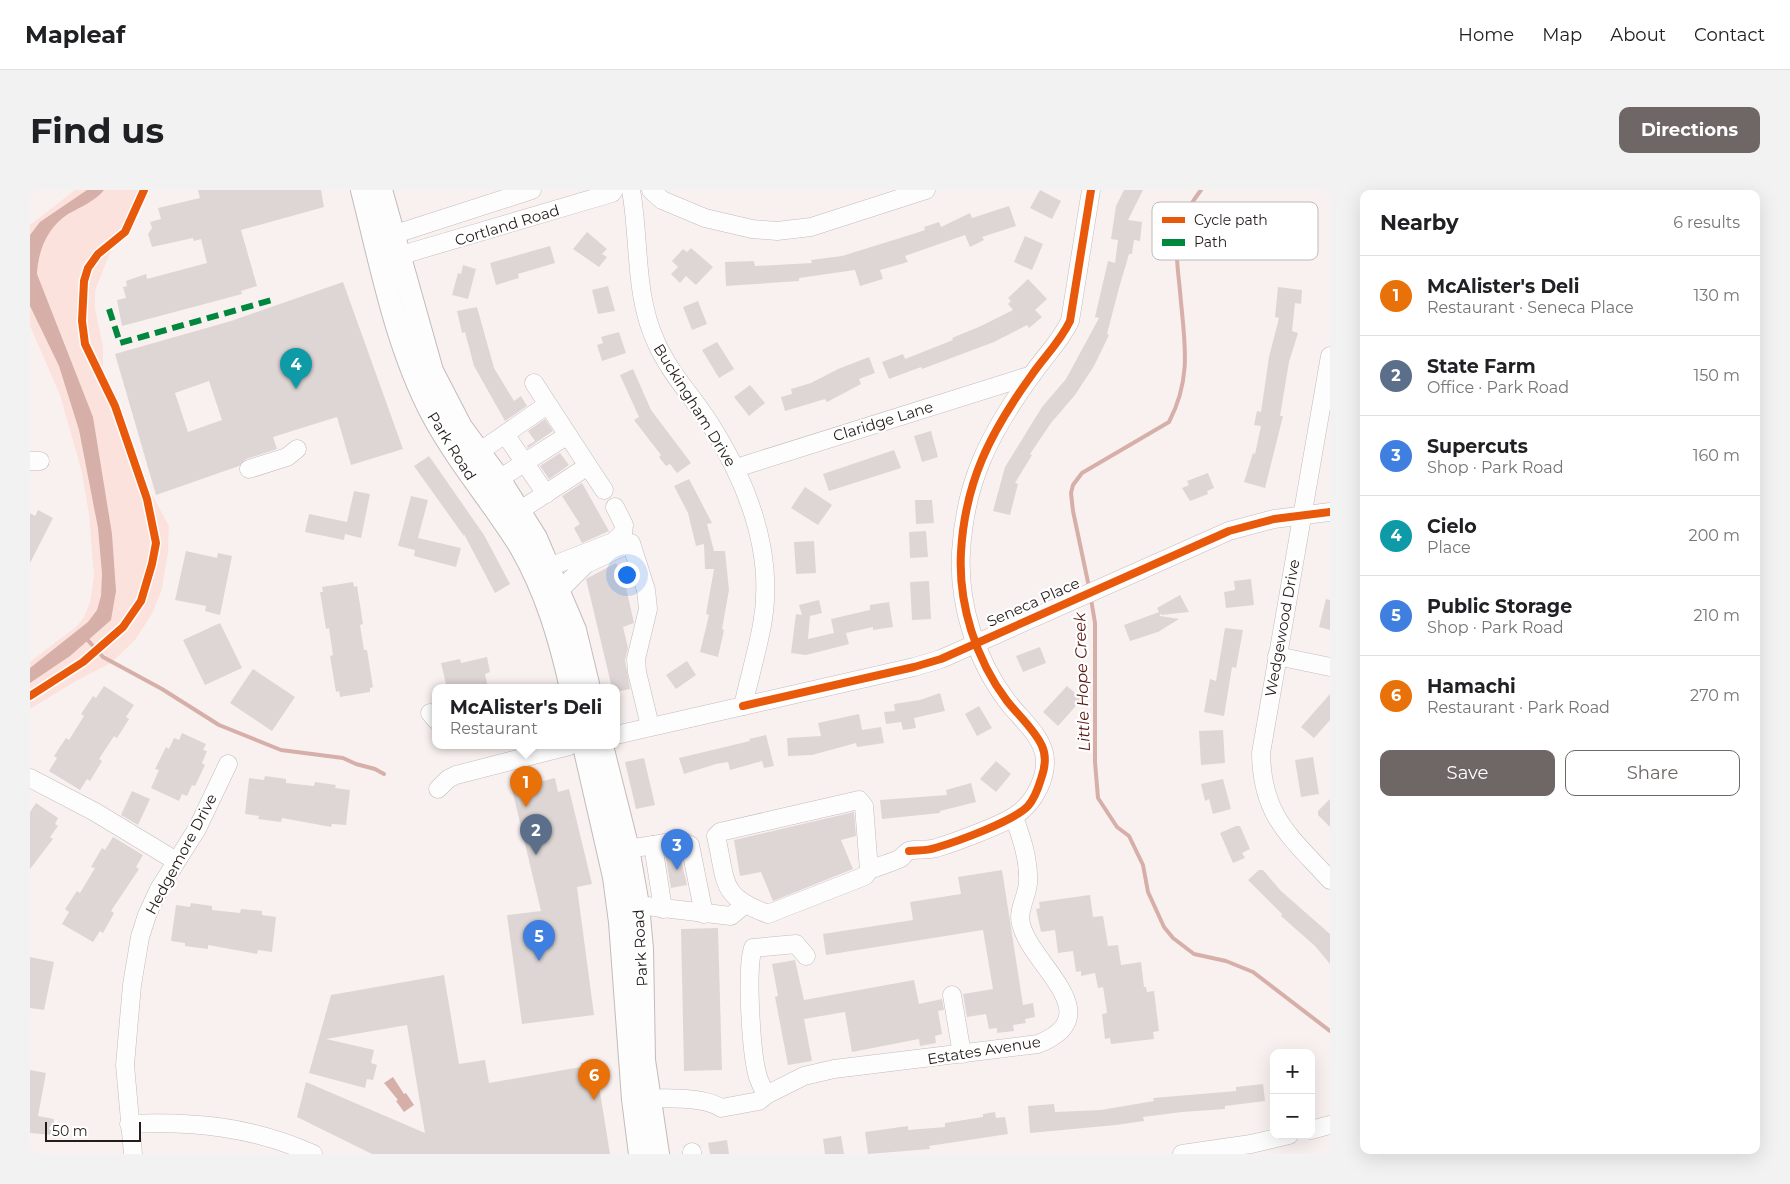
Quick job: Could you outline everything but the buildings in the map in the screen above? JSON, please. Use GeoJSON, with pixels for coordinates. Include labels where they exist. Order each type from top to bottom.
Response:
{"type":"FeatureCollection","features":[{"type":"Feature","properties":{"kind":"main road","name":"Park Road"},"geometry":{"type":"LineString","coordinates":[[362,190],[387,248],[432,371],[461,427],[499,480],[536,538],[575,630],[587,684]]}},
{"type":"Feature","properties":{"kind":"main road","name":"Park Road"},"geometry":{"type":"LineString","coordinates":[[381,190],[387,248],[403,344],[417,383],[448,442],[500,516],[537,580],[557,632],[570,684]]}},
{"type":"Feature","properties":{"kind":"main road","name":"Park Road"},"geometry":{"type":"LineString","coordinates":[[585,749],[614,877],[641,1098],[658,1154]]}},
{"type":"Feature","properties":{"kind":"main road","name":"Park Road"},"geometry":{"type":"LineString","coordinates":[[603,749],[628,849],[638,905],[642,949],[644,1060],[640,1154]]}},
{"type":"Feature","properties":{"kind":"street","name":"Cortland Road"},"geometry":{"type":"LineString","coordinates":[[387,248],[532,190]]}},
{"type":"Feature","properties":{"kind":"street","name":"Cortland Road"},"geometry":{"type":"LineString","coordinates":[[387,248],[612,193],[614,190]]}},
{"type":"Feature","properties":{"kind":"street","name":"Buckingham Drive"},"geometry":{"type":"LineString","coordinates":[[631,190],[641,292],[649,325],[670,368],[712,426],[736,468],[759,534],[764,580],[762,623],[743,706]]}},
{"type":"Feature","properties":{"kind":"street"},"geometry":{"type":"LineString","coordinates":[[651,190],[662,200],[705,218],[752,229],[777,231],[811,227],[926,190]]}},
{"type":"Feature","properties":{"kind":"street"},"geometry":{"type":"LineString","coordinates":[[869,870],[864,806],[859,800],[720,832],[716,836],[728,891],[744,905],[768,914],[865,876],[869,870],[900,858],[909,851],[934,849],[1014,817],[1028,806],[1036,795],[1045,769],[1045,756],[1038,740],[995,682],[976,643],[965,611],[962,591],[961,554],[966,507],[972,481],[983,456],[1001,420],[1032,375],[1062,338],[1070,321],[1091,190]]}},
{"type":"Feature","properties":{"kind":"street","name":"Wedgewood Drive"},"geometry":{"type":"LineString","coordinates":[[1330,356],[1261,753],[1263,785],[1269,806],[1279,824],[1330,880]]}},
{"type":"Feature","properties":{"kind":"street","name":"Claridge Lane"},"geometry":{"type":"LineString","coordinates":[[736,468],[1032,375]]}},
{"type":"Feature","properties":{"kind":"street"},"geometry":{"type":"LineString","coordinates":[[534,383],[604,490]]}},
{"type":"Feature","properties":{"kind":"street"},"geometry":{"type":"LineString","coordinates":[[479,452],[547,405]]}},
{"type":"Feature","properties":{"kind":"street"},"geometry":{"type":"LineString","coordinates":[[505,434],[546,494]]}},
{"type":"Feature","properties":{"kind":"street"},"geometry":{"type":"LineString","coordinates":[[499,480],[568,435]]}},
{"type":"Feature","properties":{"kind":"street"},"geometry":{"type":"LineString","coordinates":[[249,469],[287,457],[297,449]]}},
{"type":"Feature","properties":{"kind":"street"},"geometry":{"type":"LineString","coordinates":[[518,511],[588,466]]}},
{"type":"Feature","properties":{"kind":"street"},"geometry":{"type":"LineString","coordinates":[[549,567],[613,542],[623,533],[624,525],[615,507]]}},
{"type":"Feature","properties":{"kind":"street","name":"Seneca Place"},"geometry":{"type":"LineString","coordinates":[[620,733],[914,667],[976,643],[1229,531],[1274,518],[1330,512]]}},
{"type":"Feature","properties":{"kind":"street"},"geometry":{"type":"LineString","coordinates":[[560,591],[586,564],[630,544],[646,590],[648,609],[636,658],[637,672],[650,726]]}},
{"type":"Feature","properties":{"kind":"street"},"geometry":{"type":"LineString","coordinates":[[1277,656],[1330,667]]}},
{"type":"Feature","properties":{"kind":"street"},"geometry":{"type":"LineString","coordinates":[[438,789],[448,779],[456,775],[557,749]]}},
{"type":"Feature","properties":{"kind":"street","name":"Hedgemore Drive"},"geometry":{"type":"LineString","coordinates":[[133,1154],[125,1066],[126,1036],[136,958],[147,915],[159,889],[196,828],[228,764]]}},
{"type":"Feature","properties":{"kind":"street"},"geometry":{"type":"LineString","coordinates":[[30,778],[95,812],[176,862]]}},
{"type":"Feature","properties":{"kind":"street","name":"Estates Avenue"},"geometry":{"type":"LineString","coordinates":[[641,1098],[666,1098],[714,1103],[721,1098],[738,1100],[758,1092],[766,1095],[804,1076],[834,1069],[1038,1044],[1051,1039],[1063,1030],[1068,1020],[1070,1008],[1066,998],[1031,948],[1020,923],[1028,875],[1026,853],[1014,817]]}},
{"type":"Feature","properties":{"kind":"street"},"geometry":{"type":"LineString","coordinates":[[628,849],[680,840],[690,845],[704,914]]}},
{"type":"Feature","properties":{"kind":"street"},"geometry":{"type":"LineString","coordinates":[[653,846],[663,908]]}},
{"type":"Feature","properties":{"kind":"street"},"geometry":{"type":"LineString","coordinates":[[638,905],[731,916],[744,905]]}},
{"type":"Feature","properties":{"kind":"street"},"geometry":{"type":"LineString","coordinates":[[766,1095],[758,1076],[752,1029],[750,957],[753,948],[796,944],[806,956]]}},
{"type":"Feature","properties":{"kind":"street"},"geometry":{"type":"LineString","coordinates":[[952,995],[962,1054]]}},
{"type":"Feature","properties":{"kind":"street"},"geometry":{"type":"LineString","coordinates":[[129,1124],[182,1123],[242,1129],[279,1139],[313,1154]]}},
{"type":"Feature","properties":{"kind":"street"},"geometry":{"type":"LineString","coordinates":[[1315,1129],[1330,1125]]}},
{"type":"Feature","properties":{"kind":"street"},"geometry":{"type":"LineString","coordinates":[[1182,1154],[1272,1139]]}},
{"type":"Feature","properties":{"kind":"shaded area"},"geometry":{"type":"Polygon","coordinates":[[[75,190],[149,190],[109,255],[95,291],[95,308],[103,347],[103,376],[142,476],[169,526],[168,552],[162,589],[153,612],[135,640],[111,663],[76,681],[30,709],[30,662],[77,626],[84,617],[90,602],[94,576],[89,514],[81,469],[60,395],[30,326],[30,225],[75,190]]]}},
{"type":"Feature","properties":{"kind":"shaded area"},"geometry":{"type":"Polygon","coordinates":[[[87,190],[104,190],[92,201],[68,214],[55,225],[45,240],[39,256],[37,274],[93,417],[112,534],[116,591],[111,620],[70,656],[30,683],[30,668],[88,622],[97,610],[101,596],[102,574],[98,528],[79,430],[59,366],[30,306],[30,235],[40,222],[87,190]]]}},
{"type":"Feature","properties":{"kind":"shaded area"},"geometry":{"type":"Polygon","coordinates":[[[393,1077],[414,1105],[404,1112],[396,1101],[398,1100],[384,1083],[393,1077]]]}},
{"type":"Feature","properties":{"kind":"waterway","name":"Little Hope Creek"},"geometry":{"type":"LineString","coordinates":[[1193,202],[1201,190]]}},
{"type":"Feature","properties":{"kind":"waterway","name":"Little Hope Creek"},"geometry":{"type":"LineString","coordinates":[[1089,587],[1073,511],[1071,493],[1073,485],[1082,473],[1169,422],[1177,405],[1184,373],[1185,358],[1178,260]]}},
{"type":"Feature","properties":{"kind":"waterway","name":"Little Hope Creek"},"geometry":{"type":"LineString","coordinates":[[1091,599],[1095,623],[1095,762],[1098,798],[1117,827],[1129,836],[1143,865],[1148,892],[1164,927],[1173,938],[1194,954],[1226,961],[1253,972],[1330,1031]]}},
{"type":"Feature","properties":{"kind":"waterway"},"geometry":{"type":"LineString","coordinates":[[85,637],[103,657],[162,689],[219,725],[281,750],[343,758],[384,774]]}},
{"type":"Feature","properties":{"kind":"marked path"},"geometry":{"type":"LineString","coordinates":[[109,309],[120,343],[272,300]]}},
{"type":"Feature","properties":{"kind":"cycle path"},"geometry":{"type":"LineString","coordinates":[[30,696],[83,662],[123,627],[141,601],[152,564],[156,543],[147,499],[115,406],[85,344],[82,321],[84,281],[88,268],[98,254],[125,232],[144,190]]}},
{"type":"Feature","properties":{"kind":"cycle path"},"geometry":{"type":"LineString","coordinates":[[909,851],[929,850],[970,836],[1011,818],[1028,806],[1034,797],[1044,771],[1045,754],[1039,740],[996,685],[986,668],[971,631],[966,611],[961,572],[963,527],[974,481],[992,438],[1016,397],[1062,336],[1070,321],[1091,190]]}},
{"type":"Feature","properties":{"kind":"cycle path"},"geometry":{"type":"LineString","coordinates":[[743,706],[914,667],[941,659],[1229,531],[1274,519],[1330,512]]}},
{"type":"Feature","properties":{"kind":"place","name":"Cielo"},"geometry":{"type":"Point","coordinates":[296,389]}},
{"type":"Feature","properties":{"kind":"place","name":"McAlister's Deli"},"geometry":{"type":"Point","coordinates":[526,807]}},
{"type":"Feature","properties":{"kind":"place","name":"State Farm"},"geometry":{"type":"Point","coordinates":[536,855]}},
{"type":"Feature","properties":{"kind":"place","name":"Supercuts"},"geometry":{"type":"Point","coordinates":[677,870]}},
{"type":"Feature","properties":{"kind":"place","name":"Public Storage"},"geometry":{"type":"Point","coordinates":[539,961]}},
{"type":"Feature","properties":{"kind":"place","name":"Hamachi"},"geometry":{"type":"Point","coordinates":[594,1100]}}]}
